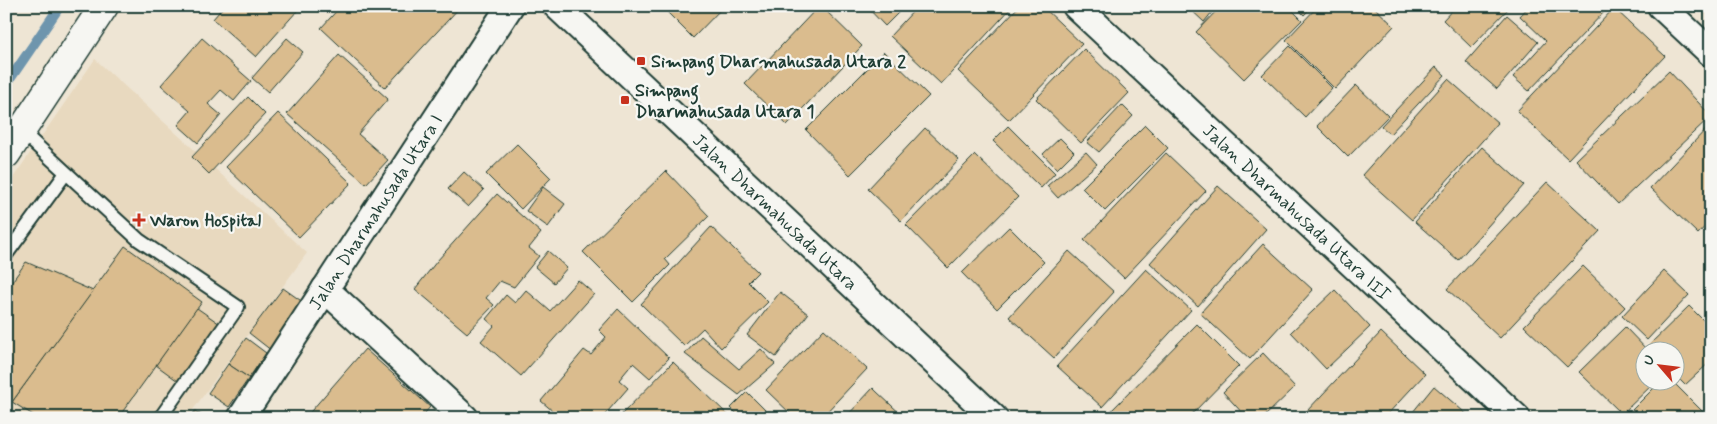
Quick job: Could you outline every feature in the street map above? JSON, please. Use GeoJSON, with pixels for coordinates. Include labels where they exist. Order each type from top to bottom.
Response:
{"type":"FeatureCollection","features":[{"type":"Feature","properties":{"kind":"main road"},"geometry":{"type":"LineString","coordinates":[[6,154],[104,6]]}},
{"type":"Feature","properties":{"kind":"street","name":"Jalan Dharmahusada Utara I"},"geometry":{"type":"LineString","coordinates":[[241,418],[510,6]]}},
{"type":"Feature","properties":{"kind":"street","name":"Jalan Dharmahusada Utara"},"geometry":{"type":"LineString","coordinates":[[557,6],[994,418]]}},
{"type":"Feature","properties":{"kind":"street","name":"Jalan Dharmahusada Utara III"},"geometry":{"type":"LineString","coordinates":[[1076,6],[1518,418]]}},
{"type":"Feature","properties":{"kind":"street"},"geometry":{"type":"LineString","coordinates":[[1661,6],[1711,52]]}},
{"type":"Feature","properties":{"kind":"street"},"geometry":{"type":"LineString","coordinates":[[325,289],[465,418]]}},
{"type":"Feature","properties":{"kind":"lane"},"geometry":{"type":"LineString","coordinates":[[21,131],[139,240],[238,307],[160,418]]}},
{"type":"Feature","properties":{"kind":"lane"},"geometry":{"type":"LineString","coordinates":[[6,255],[66,172]]}},
{"type":"Feature","properties":{"kind":"shaded area","name":"Waron Hospital"},"geometry":{"type":"Polygon","coordinates":[[[95,59],[307,253],[187,418],[6,418],[6,188],[95,59]]]}},
{"type":"Feature","properties":{"kind":"building"},"geometry":{"type":"Polygon","coordinates":[[[224,6],[293,6],[298,10],[256,57],[213,19],[224,6]]]}},
{"type":"Feature","properties":{"kind":"building"},"geometry":{"type":"Polygon","coordinates":[[[312,6],[322,6],[317,11],[312,6]]]}},
{"type":"Feature","properties":{"kind":"building"},"geometry":{"type":"Polygon","coordinates":[[[341,6],[461,6],[385,88],[321,28],[341,6]]]}},
{"type":"Feature","properties":{"kind":"building"},"geometry":{"type":"Polygon","coordinates":[[[661,6],[724,6],[693,38],[661,6]]]}},
{"type":"Feature","properties":{"kind":"building"},"geometry":{"type":"Polygon","coordinates":[[[819,6],[862,46],[787,125],[745,84],[819,6]]]}},
{"type":"Feature","properties":{"kind":"building"},"geometry":{"type":"Polygon","coordinates":[[[866,6],[905,6],[885,26],[866,6]]]}},
{"type":"Feature","properties":{"kind":"building"},"geometry":{"type":"Polygon","coordinates":[[[918,6],[1013,6],[941,84],[890,36],[918,6]]]}},
{"type":"Feature","properties":{"kind":"building"},"geometry":{"type":"Polygon","coordinates":[[[1019,6],[1042,6],[1082,44],[1009,120],[958,71],[1019,6]]]}},
{"type":"Feature","properties":{"kind":"building"},"geometry":{"type":"Polygon","coordinates":[[[1187,6],[1217,6],[1204,22],[1187,6]]]}},
{"type":"Feature","properties":{"kind":"building"},"geometry":{"type":"Polygon","coordinates":[[[1221,6],[1288,6],[1302,20],[1244,79],[1196,32],[1221,6]]]}},
{"type":"Feature","properties":{"kind":"building"},"geometry":{"type":"Polygon","coordinates":[[[1295,6],[1313,6],[1304,15],[1295,6]]]}},
{"type":"Feature","properties":{"kind":"building"},"geometry":{"type":"Polygon","coordinates":[[[1318,6],[1373,6],[1394,26],[1335,89],[1286,40],[1318,6]]]}},
{"type":"Feature","properties":{"kind":"building"},"geometry":{"type":"Polygon","coordinates":[[[1456,6],[1511,6],[1471,47],[1443,20],[1456,6]]]}},
{"type":"Feature","properties":{"kind":"building"},"geometry":{"type":"Polygon","coordinates":[[[1529,6],[1602,6],[1606,10],[1529,91],[1513,77],[1546,41],[1520,16],[1529,6]]]}},
{"type":"Feature","properties":{"kind":"building"},"geometry":{"type":"Polygon","coordinates":[[[1614,8],[1665,56],[1568,159],[1517,111],[1614,8]]]}},
{"type":"Feature","properties":{"kind":"building"},"geometry":{"type":"Polygon","coordinates":[[[1507,15],[1538,42],[1497,89],[1466,62],[1507,15]]]}},
{"type":"Feature","properties":{"kind":"building"},"geometry":{"type":"Polygon","coordinates":[[[202,38],[251,81],[234,101],[221,90],[208,104],[221,115],[198,143],[178,125],[190,111],[161,85],[202,38]]]}},
{"type":"Feature","properties":{"kind":"building"},"geometry":{"type":"Polygon","coordinates":[[[287,38],[303,52],[268,92],[252,78],[287,38]]]}},
{"type":"Feature","properties":{"kind":"building"},"geometry":{"type":"Polygon","coordinates":[[[1290,46],[1332,88],[1305,117],[1262,75],[1290,46]]]}},
{"type":"Feature","properties":{"kind":"building"},"geometry":{"type":"Polygon","coordinates":[[[1084,49],[1129,93],[1081,143],[1036,99],[1084,49]]]}},
{"type":"Feature","properties":{"kind":"building"},"geometry":{"type":"Polygon","coordinates":[[[884,52],[929,96],[850,175],[806,130],[884,52]]]}},
{"type":"Feature","properties":{"kind":"building"},"geometry":{"type":"Polygon","coordinates":[[[339,55],[388,99],[358,134],[388,160],[366,184],[287,114],[339,55]]]}},
{"type":"Feature","properties":{"kind":"building"},"geometry":{"type":"Polygon","coordinates":[[[1436,67],[1445,75],[1390,134],[1381,126],[1436,67]]]}},
{"type":"Feature","properties":{"kind":"building"},"geometry":{"type":"Polygon","coordinates":[[[1669,71],[1711,116],[1618,204],[1576,160],[1669,71]]]}},
{"type":"Feature","properties":{"kind":"building"},"geometry":{"type":"Polygon","coordinates":[[[1448,79],[1498,123],[1412,220],[1362,175],[1448,79]]]}},
{"type":"Feature","properties":{"kind":"building"},"geometry":{"type":"Polygon","coordinates":[[[1356,85],[1388,116],[1348,157],[1317,126],[1356,85]]]}},
{"type":"Feature","properties":{"kind":"building"},"geometry":{"type":"Polygon","coordinates":[[[248,97],[265,114],[209,174],[192,157],[248,97]]]}},
{"type":"Feature","properties":{"kind":"building"},"geometry":{"type":"Polygon","coordinates":[[[1122,105],[1133,116],[1099,152],[1087,142],[1122,105]]]}},
{"type":"Feature","properties":{"kind":"building"},"geometry":{"type":"Polygon","coordinates":[[[278,113],[351,183],[299,237],[226,167],[278,113]]]}},
{"type":"Feature","properties":{"kind":"building"},"geometry":{"type":"Polygon","coordinates":[[[1711,124],[1711,220],[1698,234],[1650,188],[1711,124]]]}},
{"type":"Feature","properties":{"kind":"building"},"geometry":{"type":"Polygon","coordinates":[[[1145,125],[1168,148],[1105,211],[1082,188],[1145,125]]]}},
{"type":"Feature","properties":{"kind":"building"},"geometry":{"type":"Polygon","coordinates":[[[1008,126],[1055,173],[1041,188],[993,141],[1008,126]]]}},
{"type":"Feature","properties":{"kind":"building"},"geometry":{"type":"Polygon","coordinates":[[[925,128],[959,160],[901,221],[868,189],[925,128]]]}},
{"type":"Feature","properties":{"kind":"building"},"geometry":{"type":"Polygon","coordinates":[[[1060,138],[1074,152],[1057,169],[1043,154],[1060,138]]]}},
{"type":"Feature","properties":{"kind":"building"},"geometry":{"type":"Polygon","coordinates":[[[517,144],[551,178],[521,209],[486,174],[517,144]]]}},
{"type":"Feature","properties":{"kind":"building"},"geometry":{"type":"Polygon","coordinates":[[[1482,147],[1524,185],[1458,260],[1415,222],[1482,147]]]}},
{"type":"Feature","properties":{"kind":"building"},"geometry":{"type":"Polygon","coordinates":[[[1086,152],[1097,164],[1058,198],[1047,186],[1086,152]]]}},
{"type":"Feature","properties":{"kind":"building"},"geometry":{"type":"Polygon","coordinates":[[[1166,153],[1206,191],[1124,278],[1084,240],[1166,153]]]}},
{"type":"Feature","properties":{"kind":"building"},"geometry":{"type":"Polygon","coordinates":[[[975,155],[1018,197],[948,268],[906,225],[975,155]]]}},
{"type":"Feature","properties":{"kind":"building"},"geometry":{"type":"Polygon","coordinates":[[[666,171],[709,216],[665,259],[670,265],[633,302],[583,252],[666,171]]]}},
{"type":"Feature","properties":{"kind":"building"},"geometry":{"type":"Polygon","coordinates":[[[464,172],[484,190],[468,207],[448,189],[464,172]]]}},
{"type":"Feature","properties":{"kind":"building"},"geometry":{"type":"Polygon","coordinates":[[[1547,182],[1600,231],[1500,338],[1447,289],[1547,182]]]}},
{"type":"Feature","properties":{"kind":"building"},"geometry":{"type":"Polygon","coordinates":[[[1218,186],[1266,229],[1198,306],[1150,263],[1218,186]]]}},
{"type":"Feature","properties":{"kind":"building"},"geometry":{"type":"Polygon","coordinates":[[[543,187],[565,204],[548,227],[526,211],[543,187]]]}},
{"type":"Feature","properties":{"kind":"building"},"geometry":{"type":"Polygon","coordinates":[[[497,194],[541,233],[529,248],[539,256],[514,287],[500,281],[486,298],[494,305],[467,333],[415,289],[437,261],[497,194]]]}},
{"type":"Feature","properties":{"kind":"building"},"geometry":{"type":"Polygon","coordinates":[[[711,227],[758,272],[748,282],[768,302],[721,348],[703,328],[684,346],[641,304],[711,227]]]}},
{"type":"Feature","properties":{"kind":"building"},"geometry":{"type":"Polygon","coordinates":[[[1009,227],[1044,262],[997,309],[962,273],[1009,227]]]}},
{"type":"Feature","properties":{"kind":"building"},"geometry":{"type":"Polygon","coordinates":[[[1263,244],[1313,290],[1250,359],[1200,313],[1263,244]]]}},
{"type":"Feature","properties":{"kind":"building"},"geometry":{"type":"Polygon","coordinates":[[[125,246],[202,302],[118,418],[38,418],[12,402],[125,246]]]}},
{"type":"Feature","properties":{"kind":"building"},"geometry":{"type":"Polygon","coordinates":[[[548,251],[567,268],[554,283],[535,267],[548,251]]]}},
{"type":"Feature","properties":{"kind":"building"},"geometry":{"type":"Polygon","coordinates":[[[1069,251],[1114,292],[1054,358],[1009,317],[1069,251]]]}},
{"type":"Feature","properties":{"kind":"building"},"geometry":{"type":"Polygon","coordinates":[[[26,262],[93,291],[12,402],[6,396],[6,290],[26,262]]]}},
{"type":"Feature","properties":{"kind":"building"},"geometry":{"type":"Polygon","coordinates":[[[1583,266],[1625,307],[1567,367],[1524,326],[1583,266]]]}},
{"type":"Feature","properties":{"kind":"building"},"geometry":{"type":"Polygon","coordinates":[[[1146,269],[1191,310],[1102,407],[1057,366],[1146,269]]]}},
{"type":"Feature","properties":{"kind":"building"},"geometry":{"type":"Polygon","coordinates":[[[1664,271],[1689,295],[1647,340],[1622,316],[1664,271]]]}},
{"type":"Feature","properties":{"kind":"building"},"geometry":{"type":"Polygon","coordinates":[[[578,280],[594,294],[521,376],[481,341],[494,326],[486,319],[506,295],[515,303],[526,290],[550,311],[578,280]]]}},
{"type":"Feature","properties":{"kind":"building"},"geometry":{"type":"Polygon","coordinates":[[[283,288],[307,305],[272,351],[249,333],[283,288]]]}},
{"type":"Feature","properties":{"kind":"building"},"geometry":{"type":"Polygon","coordinates":[[[1335,290],[1370,327],[1326,369],[1291,332],[1335,290]]]}},
{"type":"Feature","properties":{"kind":"building"},"geometry":{"type":"Polygon","coordinates":[[[780,292],[808,314],[776,357],[747,335],[780,292]]]}},
{"type":"Feature","properties":{"kind":"building"},"geometry":{"type":"Polygon","coordinates":[[[1689,306],[1711,328],[1711,361],[1685,385],[1684,342],[1652,342],[1689,306]]]}},
{"type":"Feature","properties":{"kind":"building"},"geometry":{"type":"Polygon","coordinates":[[[197,308],[220,324],[178,381],[156,365],[197,308]]]}},
{"type":"Feature","properties":{"kind":"building"},"geometry":{"type":"Polygon","coordinates":[[[618,309],[669,358],[650,378],[633,363],[619,380],[628,388],[602,418],[561,418],[541,401],[584,350],[591,355],[606,337],[599,330],[618,309]]]}},
{"type":"Feature","properties":{"kind":"building"},"geometry":{"type":"Polygon","coordinates":[[[1197,324],[1239,366],[1188,418],[1112,418],[1108,414],[1197,324]]]}},
{"type":"Feature","properties":{"kind":"building"},"geometry":{"type":"Polygon","coordinates":[[[1625,327],[1639,342],[1634,342],[1634,392],[1645,392],[1622,414],[1579,372],[1625,327]]]}},
{"type":"Feature","properties":{"kind":"building"},"geometry":{"type":"Polygon","coordinates":[[[824,329],[867,369],[821,418],[795,418],[766,390],[824,329]]]}},
{"type":"Feature","properties":{"kind":"building"},"geometry":{"type":"Polygon","coordinates":[[[1381,332],[1425,374],[1384,418],[1312,418],[1306,412],[1381,332]]]}},
{"type":"Feature","properties":{"kind":"building"},"geometry":{"type":"Polygon","coordinates":[[[701,336],[739,369],[761,349],[775,364],[739,395],[685,354],[701,336]]]}},
{"type":"Feature","properties":{"kind":"building"},"geometry":{"type":"Polygon","coordinates":[[[246,338],[266,353],[249,378],[228,364],[246,338]]]}},
{"type":"Feature","properties":{"kind":"building"},"geometry":{"type":"Polygon","coordinates":[[[365,349],[430,407],[421,418],[305,418],[365,349]]]}},
{"type":"Feature","properties":{"kind":"building"},"geometry":{"type":"Polygon","coordinates":[[[1263,353],[1295,387],[1263,418],[1247,418],[1223,392],[1263,353]]]}},
{"type":"Feature","properties":{"kind":"building"},"geometry":{"type":"Polygon","coordinates":[[[673,362],[728,415],[725,418],[618,418],[673,362]]]}},
{"type":"Feature","properties":{"kind":"building"},"geometry":{"type":"Polygon","coordinates":[[[228,364],[249,378],[229,407],[208,393],[228,364]]]}},
{"type":"Feature","properties":{"kind":"building"},"geometry":{"type":"Polygon","coordinates":[[[1434,386],[1471,418],[1408,418],[1434,386]]]}},
{"type":"Feature","properties":{"kind":"building"},"geometry":{"type":"Polygon","coordinates":[[[873,388],[877,392],[905,418],[845,418],[873,388]]]}},
{"type":"Feature","properties":{"kind":"building"},"geometry":{"type":"Polygon","coordinates":[[[747,392],[765,410],[758,418],[741,418],[731,408],[747,392]]]}},
{"type":"Feature","properties":{"kind":"building"},"geometry":{"type":"Polygon","coordinates":[[[1650,392],[1683,392],[1709,418],[1626,418],[1650,392]]]}},
{"type":"Feature","properties":{"kind":"building"},"geometry":{"type":"Polygon","coordinates":[[[195,411],[206,418],[190,418],[195,411]]]}},
{"type":"Feature","properties":{"kind":"building"},"geometry":{"type":"Polygon","coordinates":[[[775,412],[780,418],[769,418],[775,412]]]}},
{"type":"Feature","properties":{"kind":"waterway"},"geometry":{"type":"LineString","coordinates":[[6,85],[60,6]]}},
{"type":"Feature","properties":{"kind":"place","name":"Simpang Dharmahusada Utara 2"},"geometry":{"type":"Point","coordinates":[641,61]}},
{"type":"Feature","properties":{"kind":"place","name":"Simpang Dharmahusada Utara 1"},"geometry":{"type":"Point","coordinates":[625,100]}},
{"type":"Feature","properties":{"kind":"place","name":"Waron Hospital"},"geometry":{"type":"Point","coordinates":[139,220]}}]}
